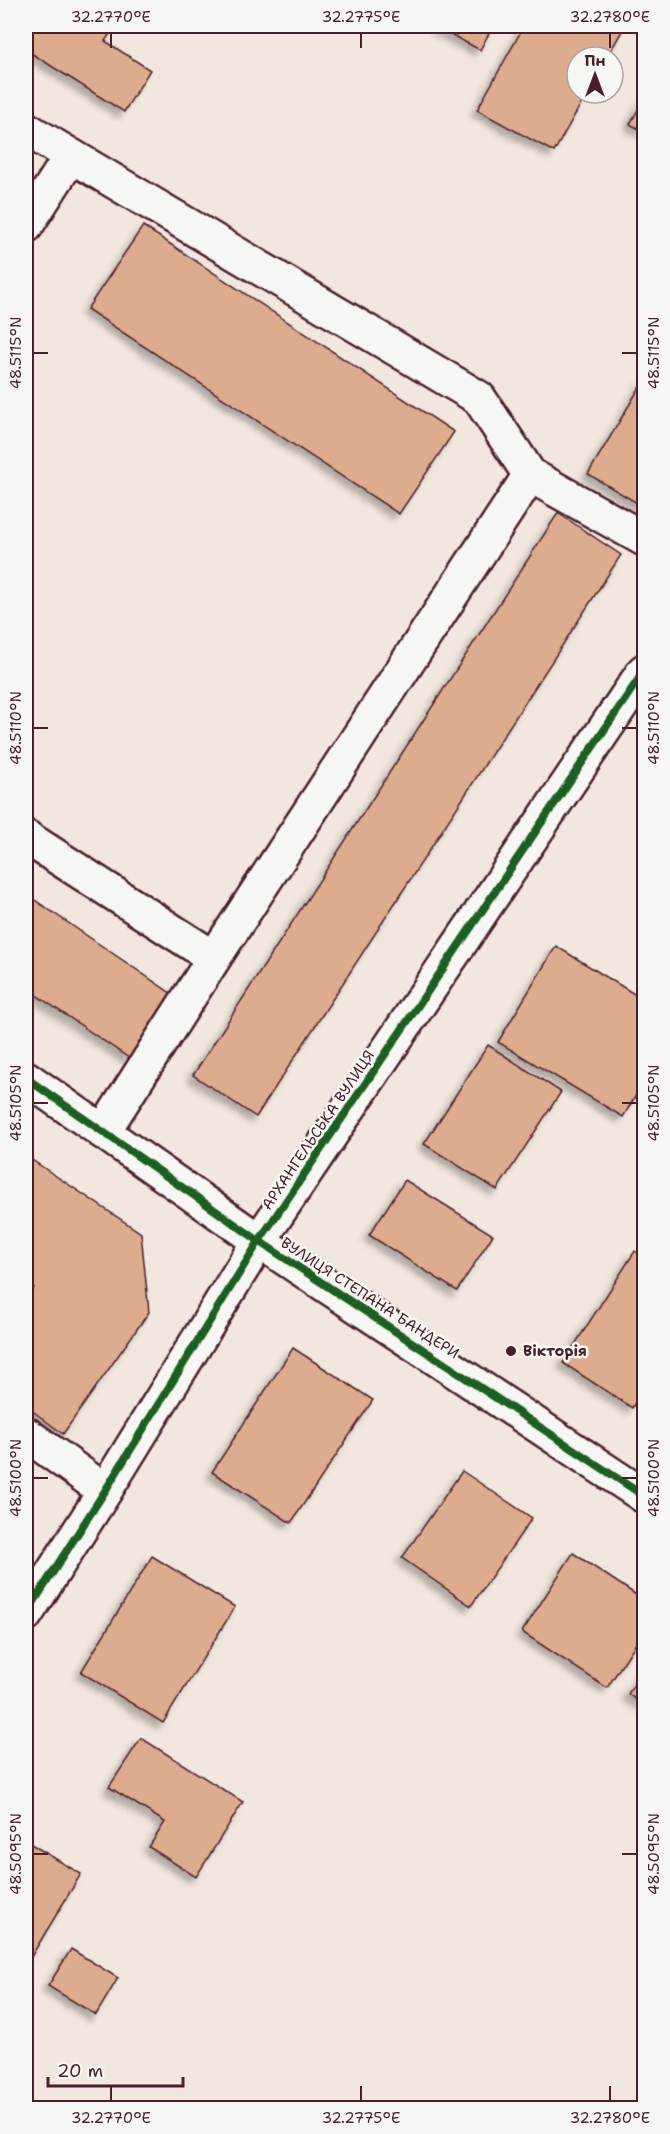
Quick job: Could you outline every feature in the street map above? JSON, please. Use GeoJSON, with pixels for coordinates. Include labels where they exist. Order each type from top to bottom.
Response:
{"type":"FeatureCollection","features":[{"type":"Feature","properties":{"kind":"street"},"geometry":{"type":"LineString","coordinates":[[26,129],[479,398],[530,475],[645,539]]}},
{"type":"Feature","properties":{"kind":"street"},"geometry":{"type":"LineString","coordinates":[[26,226],[70,156]]}},
{"type":"Feature","properties":{"kind":"street"},"geometry":{"type":"LineString","coordinates":[[104,1132],[214,958],[530,475]]}},
{"type":"Feature","properties":{"kind":"street","name":"АРХАНГЕЛЬСЬКА ВУЛИЦЯ"},"geometry":{"type":"LineString","coordinates":[[26,1614],[105,1491],[259,1241],[645,671]]}},
{"type":"Feature","properties":{"kind":"street"},"geometry":{"type":"LineString","coordinates":[[26,837],[214,958]]}},
{"type":"Feature","properties":{"kind":"street","name":"ВУЛИЦЯ СТЕПАНА БАНДЕРИ"},"geometry":{"type":"LineString","coordinates":[[26,1078],[259,1241],[645,1496]]}},
{"type":"Feature","properties":{"kind":"street"},"geometry":{"type":"LineString","coordinates":[[26,1434],[105,1491]]}},
{"type":"Feature","properties":{"kind":"building"},"geometry":{"type":"Polygon","coordinates":[[[35,26],[115,26],[105,41],[150,70],[124,112],[26,50],[26,41],[35,26]]]}},
{"type":"Feature","properties":{"kind":"building"},"geometry":{"type":"Polygon","coordinates":[[[435,26],[493,26],[480,50],[435,26]]]}},
{"type":"Feature","properties":{"kind":"building"},"geometry":{"type":"Polygon","coordinates":[[[524,26],[625,26],[614,45],[565,45],[565,105],[580,105],[554,152],[477,110],[524,26]]]}},
{"type":"Feature","properties":{"kind":"building"},"geometry":{"type":"Polygon","coordinates":[[[644,99],[644,132],[630,124],[644,99]]]}},
{"type":"Feature","properties":{"kind":"building"},"geometry":{"type":"Polygon","coordinates":[[[143,226],[454,432],[399,514],[87,309],[143,226]]]}},
{"type":"Feature","properties":{"kind":"building"},"geometry":{"type":"Polygon","coordinates":[[[644,380],[644,502],[642,506],[588,474],[644,380]]]}},
{"type":"Feature","properties":{"kind":"building"},"geometry":{"type":"Polygon","coordinates":[[[558,513],[621,555],[256,1117],[193,1075],[558,513]]]}},
{"type":"Feature","properties":{"kind":"building"},"geometry":{"type":"Polygon","coordinates":[[[26,894],[172,994],[129,1058],[26,988],[26,894]]]}},
{"type":"Feature","properties":{"kind":"building"},"geometry":{"type":"Polygon","coordinates":[[[556,946],[644,1000],[644,1082],[623,1117],[498,1042],[556,946]]]}},
{"type":"Feature","properties":{"kind":"building"},"geometry":{"type":"Polygon","coordinates":[[[488,1045],[561,1092],[497,1190],[424,1144],[488,1045]]]}},
{"type":"Feature","properties":{"kind":"building"},"geometry":{"type":"Polygon","coordinates":[[[26,1156],[141,1233],[149,1312],[63,1434],[26,1406],[26,1300],[34,1288],[26,1282],[26,1156]]]}},
{"type":"Feature","properties":{"kind":"building"},"geometry":{"type":"Polygon","coordinates":[[[405,1180],[493,1235],[457,1291],[369,1235],[405,1180]]]}},
{"type":"Feature","properties":{"kind":"building"},"geometry":{"type":"Polygon","coordinates":[[[635,1251],[644,1257],[644,1388],[632,1408],[563,1363],[635,1251]]]}},
{"type":"Feature","properties":{"kind":"building"},"geometry":{"type":"Polygon","coordinates":[[[293,1348],[373,1400],[291,1523],[212,1472],[293,1348]]]}},
{"type":"Feature","properties":{"kind":"building"},"geometry":{"type":"Polygon","coordinates":[[[462,1471],[532,1518],[471,1606],[402,1558],[462,1471]]]}},
{"type":"Feature","properties":{"kind":"building"},"geometry":{"type":"Polygon","coordinates":[[[573,1553],[644,1600],[644,1631],[607,1688],[522,1632],[573,1553]]]}},
{"type":"Feature","properties":{"kind":"building"},"geometry":{"type":"Polygon","coordinates":[[[152,1556],[235,1607],[163,1723],[81,1672],[152,1556]]]}},
{"type":"Feature","properties":{"kind":"building"},"geometry":{"type":"Polygon","coordinates":[[[644,1669],[644,1705],[628,1694],[644,1669]]]}},
{"type":"Feature","properties":{"kind":"building"},"geometry":{"type":"Polygon","coordinates":[[[141,1738],[243,1802],[196,1877],[149,1847],[165,1822],[109,1787],[141,1738]]]}},
{"type":"Feature","properties":{"kind":"building"},"geometry":{"type":"Polygon","coordinates":[[[26,1841],[81,1874],[26,1965],[26,1841]]]}},
{"type":"Feature","properties":{"kind":"building"},"geometry":{"type":"Polygon","coordinates":[[[71,1949],[118,1978],[96,2015],[48,1986],[71,1949]]]}},
{"type":"Feature","properties":{"kind":"cycle path"},"geometry":{"type":"LineString","coordinates":[[26,1614],[105,1491],[259,1241],[644,671]]}},
{"type":"Feature","properties":{"kind":"cycle path"},"geometry":{"type":"LineString","coordinates":[[26,1078],[259,1241],[644,1496]]}},
{"type":"Feature","properties":{"kind":"place","name":"Вікторія"},"geometry":{"type":"Point","coordinates":[511,1351]}}]}
